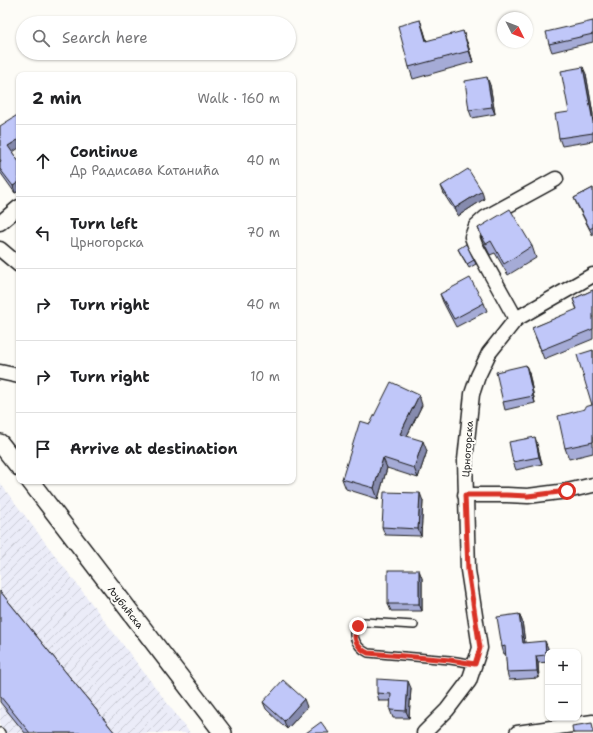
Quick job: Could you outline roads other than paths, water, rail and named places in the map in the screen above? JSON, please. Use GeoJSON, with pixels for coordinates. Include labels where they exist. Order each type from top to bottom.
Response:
{"type":"FeatureCollection","features":[{"type":"Feature","properties":{"kind":"street"},"geometry":{"type":"LineString","coordinates":[[516,319],[472,237],[476,226],[485,218],[556,179]]}},
{"type":"Feature","properties":{"kind":"street"},"geometry":{"type":"LineString","coordinates":[[0,223],[16,210]]}},
{"type":"Feature","properties":{"kind":"street"},"geometry":{"type":"LineString","coordinates":[[0,249],[16,262]]}},
{"type":"Feature","properties":{"kind":"street","name":"Црногорска"},"geometry":{"type":"LineString","coordinates":[[424,733],[447,710],[469,681],[480,648],[468,570],[465,495],[465,460],[472,394],[478,376],[489,353],[516,319],[593,275]]}},
{"type":"Feature","properties":{"kind":"street"},"geometry":{"type":"LineString","coordinates":[[0,372],[16,375]]}},
{"type":"Feature","properties":{"kind":"street"},"geometry":{"type":"LineString","coordinates":[[0,442],[16,463]]}},
{"type":"Feature","properties":{"kind":"street","name":"Љубићска"},"geometry":{"type":"LineString","coordinates":[[32,484],[223,733]]}},
{"type":"Feature","properties":{"kind":"street"},"geometry":{"type":"LineString","coordinates":[[465,495],[528,496],[567,491],[593,485]]}},
{"type":"Feature","properties":{"kind":"street"},"geometry":{"type":"LineString","coordinates":[[517,733],[593,722]]}},
{"type":"Feature","properties":{"kind":"lane"},"geometry":{"type":"LineString","coordinates":[[414,625],[364,622],[355,629],[355,640],[357,645],[362,650],[368,653],[450,660],[475,664]]}}]}
